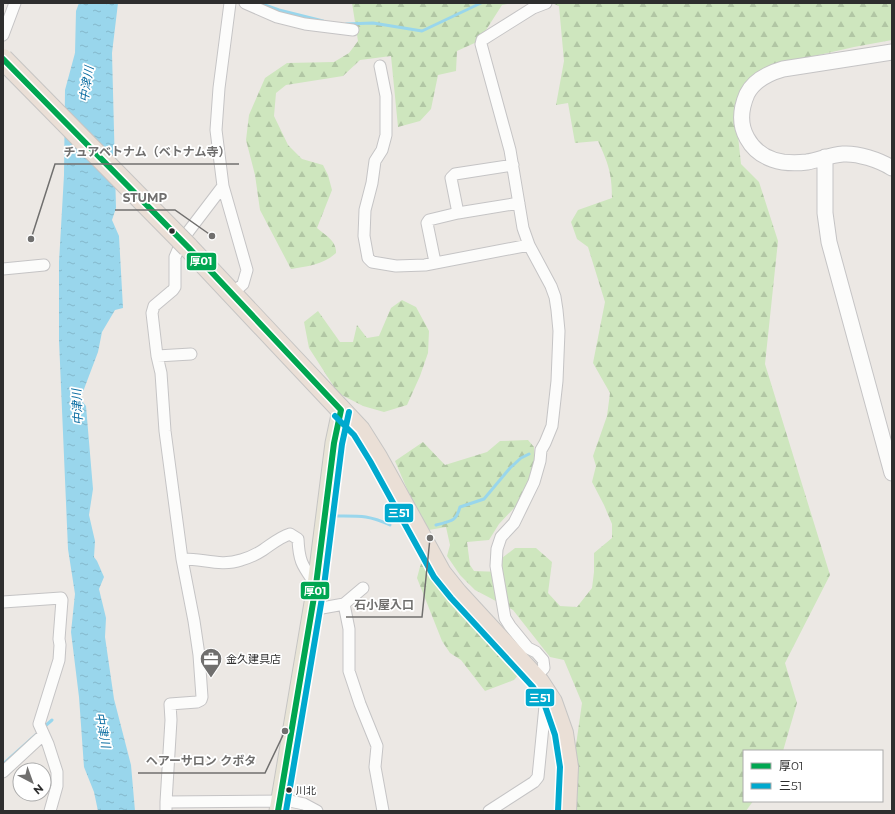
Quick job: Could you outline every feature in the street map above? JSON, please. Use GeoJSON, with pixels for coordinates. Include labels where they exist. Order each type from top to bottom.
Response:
{"type":"FeatureCollection","features":[{"type":"Feature","properties":{"kind":"highway"},"geometry":{"type":"LineString","coordinates":[[3,59],[188,247],[360,430],[377,457],[441,573],[457,593],[535,677],[552,702],[563,733],[567,761],[566,811]]}},
{"type":"Feature","properties":{"kind":"main road"},"geometry":{"type":"LineString","coordinates":[[279,806],[316,585],[334,444],[341,410]]}},
{"type":"Feature","properties":{"kind":"street"},"geometry":{"type":"LineString","coordinates":[[3,35],[15,3]]}},
{"type":"Feature","properties":{"kind":"street"},"geometry":{"type":"LineString","coordinates":[[230,3],[219,88],[216,130],[223,186],[248,270],[243,284],[232,294]]}},
{"type":"Feature","properties":{"kind":"street"},"geometry":{"type":"LineString","coordinates":[[245,3],[277,17],[304,24],[353,30]]}},
{"type":"Feature","properties":{"kind":"street"},"geometry":{"type":"LineString","coordinates":[[535,677],[544,668],[543,660],[536,652],[528,648],[510,626],[506,618],[496,566],[497,549],[501,537],[514,524],[534,482],[540,462],[541,450],[552,426],[556,388],[558,331],[555,297],[523,228],[510,150],[481,44],[482,40],[533,6],[546,3]]}},
{"type":"Feature","properties":{"kind":"street"},"geometry":{"type":"LineString","coordinates":[[892,52],[783,69],[770,73],[759,80],[750,89],[743,104],[741,119],[744,132],[751,145],[761,155],[775,161],[793,163],[844,154],[884,162],[892,168]]}},
{"type":"Feature","properties":{"kind":"street"},"geometry":{"type":"LineString","coordinates":[[380,66],[386,96],[386,134],[382,150],[375,161],[372,183],[365,210],[364,236],[368,258],[372,262],[396,266],[425,265],[530,245]]}},
{"type":"Feature","properties":{"kind":"street"},"geometry":{"type":"LineString","coordinates":[[825,158],[825,213],[829,242],[892,473]]}},
{"type":"Feature","properties":{"kind":"street"},"geometry":{"type":"LineString","coordinates":[[458,213],[451,178],[455,174],[513,165]]}},
{"type":"Feature","properties":{"kind":"street"},"geometry":{"type":"LineString","coordinates":[[223,186],[188,232],[178,250],[175,257],[176,285],[174,290],[152,308],[157,356],[161,373],[165,431],[182,559],[198,648],[202,697],[201,700],[197,702],[170,704],[166,807],[279,806],[290,801],[304,804],[317,811]]}},
{"type":"Feature","properties":{"kind":"street"},"geometry":{"type":"LineString","coordinates":[[435,262],[427,223],[429,220],[458,213],[519,203]]}},
{"type":"Feature","properties":{"kind":"street"},"geometry":{"type":"LineString","coordinates":[[3,269],[44,265]]}},
{"type":"Feature","properties":{"kind":"street"},"geometry":{"type":"LineString","coordinates":[[157,356],[192,354]]}},
{"type":"Feature","properties":{"kind":"street"},"geometry":{"type":"LineString","coordinates":[[182,559],[225,563],[240,561],[262,551],[283,536],[290,534],[298,539],[301,563],[316,585]]}},
{"type":"Feature","properties":{"kind":"street"},"geometry":{"type":"LineString","coordinates":[[311,610],[344,604],[364,588]]}},
{"type":"Feature","properties":{"kind":"street"},"geometry":{"type":"LineString","coordinates":[[3,602],[61,598],[62,600],[59,660],[39,724],[48,744],[56,772],[57,786],[50,811]]}},
{"type":"Feature","properties":{"kind":"street"},"geometry":{"type":"LineString","coordinates":[[344,604],[349,628],[349,671],[360,704],[377,746],[375,766],[383,811]]}},
{"type":"Feature","properties":{"kind":"street"},"geometry":{"type":"LineString","coordinates":[[489,811],[534,782],[538,777],[545,706],[552,702]]}},
{"type":"Feature","properties":{"kind":"street"},"geometry":{"type":"LineString","coordinates":[[3,772],[43,735]]}},
{"type":"Feature","properties":{"kind":"green space"},"geometry":{"type":"Polygon","coordinates":[[[352,3],[513,3],[502,5],[479,41],[457,51],[456,71],[438,75],[431,109],[420,121],[398,127],[391,56],[360,60],[343,76],[286,85],[276,93],[274,116],[288,145],[302,159],[323,165],[328,175],[332,190],[317,228],[333,242],[336,253],[321,263],[291,269],[260,210],[255,175],[246,140],[249,115],[265,78],[287,63],[334,62],[349,53],[358,41],[352,3]]]}},
{"type":"Feature","properties":{"kind":"green space"},"geometry":{"type":"Polygon","coordinates":[[[552,3],[892,3],[892,40],[788,62],[735,108],[741,164],[759,182],[778,241],[765,364],[830,575],[785,663],[797,703],[783,750],[743,750],[743,802],[752,802],[746,811],[577,811],[575,752],[582,703],[564,660],[550,657],[513,610],[475,590],[460,575],[447,556],[450,545],[446,527],[429,530],[422,524],[395,461],[423,442],[445,465],[487,452],[500,441],[528,440],[534,447],[535,466],[516,506],[499,524],[489,540],[467,542],[470,565],[474,571],[501,572],[502,558],[515,548],[536,548],[552,562],[548,593],[560,606],[577,607],[592,588],[594,553],[612,538],[612,524],[592,482],[596,466],[593,456],[607,416],[610,393],[593,363],[605,302],[588,247],[577,239],[571,222],[578,210],[612,198],[612,189],[609,168],[598,141],[575,143],[568,103],[556,105],[564,61],[559,6],[552,3]]]}},
{"type":"Feature","properties":{"kind":"green space"},"geometry":{"type":"Polygon","coordinates":[[[402,300],[416,307],[429,331],[428,353],[407,405],[384,412],[363,406],[338,393],[309,348],[304,322],[318,311],[340,342],[353,342],[357,325],[367,338],[379,336],[391,308],[402,300]]]}},
{"type":"Feature","properties":{"kind":"green space"},"geometry":{"type":"Polygon","coordinates":[[[421,563],[466,615],[520,673],[514,680],[485,691],[461,660],[450,653],[442,641],[417,578],[421,563]]]}},
{"type":"Feature","properties":{"kind":"water","name":"中津川"},"geometry":{"type":"Polygon","coordinates":[[[79,3],[118,3],[112,53],[116,208],[112,220],[119,236],[123,308],[115,310],[102,332],[98,352],[81,397],[86,406],[93,489],[89,515],[95,541],[94,557],[104,577],[99,589],[106,618],[105,637],[114,699],[131,765],[135,811],[98,811],[94,792],[84,767],[79,697],[71,632],[75,594],[68,549],[59,340],[59,262],[64,175],[65,90],[75,53],[76,11],[79,3]]]}},
{"type":"Feature","properties":{"kind":"waterway"},"geometry":{"type":"LineString","coordinates":[[259,3],[279,10],[323,21]]}},
{"type":"Feature","properties":{"kind":"waterway"},"geometry":{"type":"LineString","coordinates":[[346,24],[373,23],[422,31],[481,3]]}},
{"type":"Feature","properties":{"kind":"waterway"},"geometry":{"type":"LineString","coordinates":[[436,525],[446,523],[455,518],[460,507],[484,499],[510,468],[521,458],[529,454]]}},
{"type":"Feature","properties":{"kind":"waterway"},"geometry":{"type":"LineString","coordinates":[[336,516],[364,517],[376,519],[390,525]]}},
{"type":"Feature","properties":{"kind":"waterway"},"geometry":{"type":"LineString","coordinates":[[44,727],[52,720]]}},
{"type":"Feature","properties":{"kind":"waterway"},"geometry":{"type":"LineString","coordinates":[[3,764],[40,731]]}},
{"type":"Feature","properties":{"kind":"transit line","name":"厚01"},"geometry":{"type":"LineString","coordinates":[[3,59],[188,247],[341,410],[334,443],[316,585],[278,811]]}},
{"type":"Feature","properties":{"kind":"transit line","name":"三51"},"geometry":{"type":"LineString","coordinates":[[286,811],[324,586],[342,444],[349,412]]}},
{"type":"Feature","properties":{"kind":"transit line","name":"三51"},"geometry":{"type":"LineString","coordinates":[[335,416],[354,435],[370,461],[434,577],[451,598],[533,687],[545,706],[555,735],[560,767],[558,811]]}},
{"type":"Feature","properties":{"kind":"place","name":"STUMP"},"geometry":{"type":"Point","coordinates":[212,236]}},
{"type":"Feature","properties":{"kind":"place","name":"チュアベトナム（ベトナム寺）"},"geometry":{"type":"Point","coordinates":[31,239]}},
{"type":"Feature","properties":{"kind":"place","name":"石小屋入口"},"geometry":{"type":"Point","coordinates":[430,538]}},
{"type":"Feature","properties":{"kind":"place","name":"金久建具店"},"geometry":{"type":"Point","coordinates":[211,678]}},
{"type":"Feature","properties":{"kind":"place","name":"ヘアーサロン クボタ"},"geometry":{"type":"Point","coordinates":[285,731]}},
{"type":"Feature","properties":{"kind":"place","name":"川北"},"geometry":{"type":"Point","coordinates":[289,790]}}]}
